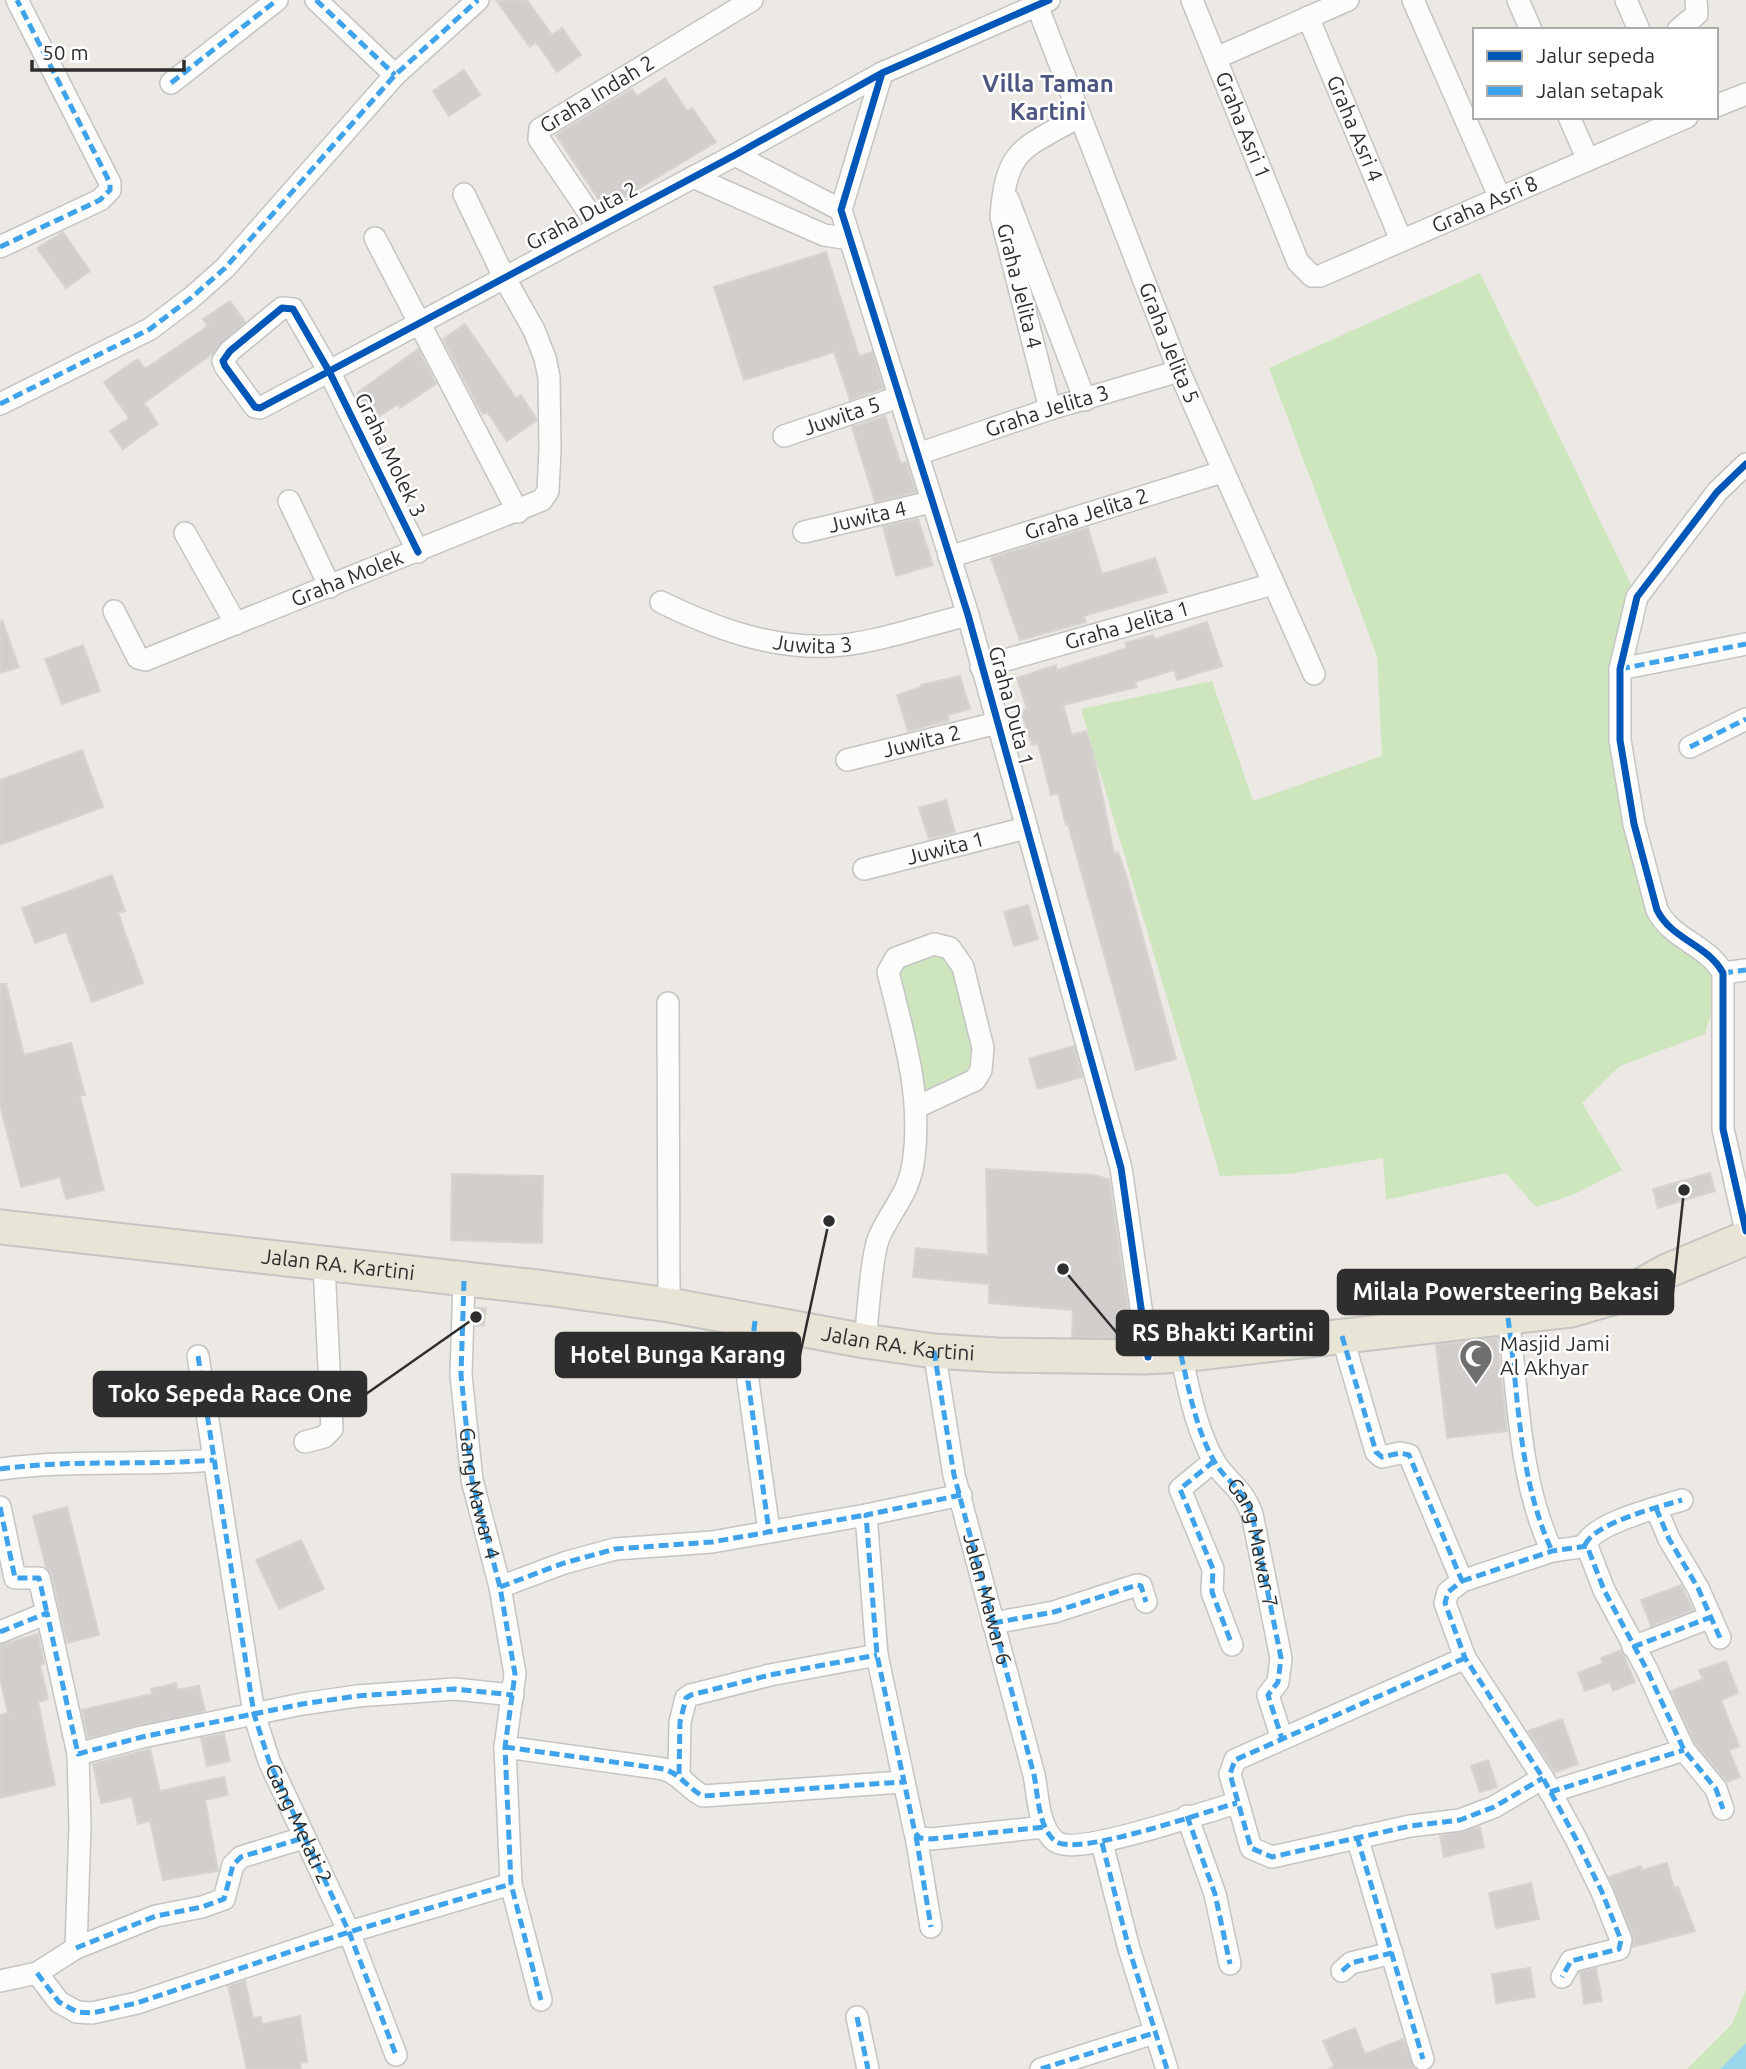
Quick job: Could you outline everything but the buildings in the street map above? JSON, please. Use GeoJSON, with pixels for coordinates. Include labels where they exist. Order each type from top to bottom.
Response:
{"type":"FeatureCollection","features":[{"type":"Feature","properties":{"kind":"main road","name":"Jalan RA. Kartini"},"geometry":{"type":"LineString","coordinates":[[0,1227],[324,1265],[463,1285],[546,1288],[669,1305],[934,1351],[1148,1357],[1571,1310],[1626,1294],[1667,1271],[1746,1238]]}},
{"type":"Feature","properties":{"kind":"street"},"geometry":{"type":"LineString","coordinates":[[0,247],[100,200],[110,190],[110,183],[17,0]]}},
{"type":"Feature","properties":{"kind":"street"},"geometry":{"type":"LineString","coordinates":[[171,83],[277,0]]}},
{"type":"Feature","properties":{"kind":"street"},"geometry":{"type":"LineString","coordinates":[[316,0],[395,75]]}},
{"type":"Feature","properties":{"kind":"street"},"geometry":{"type":"LineString","coordinates":[[0,404],[150,328],[191,298],[225,268],[395,75],[478,0]]}},
{"type":"Feature","properties":{"kind":"street","name":"Graha Indah 2"},"geometry":{"type":"LineString","coordinates":[[598,226],[540,139],[540,129],[752,0]]}},
{"type":"Feature","properties":{"kind":"street","name":"Graha Asri 1"},"geometry":{"type":"LineString","coordinates":[[1192,0],[1293,250]]}},
{"type":"Feature","properties":{"kind":"street"},"geometry":{"type":"LineString","coordinates":[[1216,58],[1349,0]]}},
{"type":"Feature","properties":{"kind":"street"},"geometry":{"type":"LineString","coordinates":[[1413,0],[1500,198]]}},
{"type":"Feature","properties":{"kind":"street"},"geometry":{"type":"LineString","coordinates":[[1518,0],[1530,28]]}},
{"type":"Feature","properties":{"kind":"street"},"geometry":{"type":"LineString","coordinates":[[1680,28],[1697,14],[1696,0]]}},
{"type":"Feature","properties":{"kind":"street","name":"Graha Duta 2"},"geometry":{"type":"LineString","coordinates":[[282,308],[230,351],[223,361],[256,407],[260,408],[735,155],[882,73],[1041,2]]}},
{"type":"Feature","properties":{"kind":"street","name":"Graha Jelita 5"},"geometry":{"type":"LineString","coordinates":[[1041,2],[1080,116],[1179,370],[1314,674]]}},
{"type":"Feature","properties":{"kind":"street"},"geometry":{"type":"LineString","coordinates":[[1634,3],[1639,28]]}},
{"type":"Feature","properties":{"kind":"street","name":"Graha Asri 4"},"geometry":{"type":"LineString","coordinates":[[1308,17],[1401,240]]}},
{"type":"Feature","properties":{"kind":"street"},"geometry":{"type":"LineString","coordinates":[[735,155],[841,210],[882,73]]}},
{"type":"Feature","properties":{"kind":"street"},"geometry":{"type":"LineString","coordinates":[[1718,105],[1746,94]]}},
{"type":"Feature","properties":{"kind":"street","name":"Graha Jelita 4"},"geometry":{"type":"LineString","coordinates":[[1050,409],[1001,217],[1003,187],[1009,166],[1024,148],[1080,116]]}},
{"type":"Feature","properties":{"kind":"street"},"geometry":{"type":"LineString","coordinates":[[1570,119],[1588,160]]}},
{"type":"Feature","properties":{"kind":"street","name":"Graha Asri 8"},"geometry":{"type":"LineString","coordinates":[[1293,250],[1303,270],[1312,276],[1320,276],[1680,119]]}},
{"type":"Feature","properties":{"kind":"street"},"geometry":{"type":"LineString","coordinates":[[693,177],[824,235],[850,239]]}},
{"type":"Feature","properties":{"kind":"street"},"geometry":{"type":"LineString","coordinates":[[1003,187],[1085,400]]}},
{"type":"Feature","properties":{"kind":"street"},"geometry":{"type":"LineString","coordinates":[[464,194],[504,277]]}},
{"type":"Feature","properties":{"kind":"street","name":"Graha Duta 1"},"geometry":{"type":"LineString","coordinates":[[841,210],[968,615],[1121,1168],[1148,1357]]}},
{"type":"Feature","properties":{"kind":"street"},"geometry":{"type":"LineString","coordinates":[[375,238],[518,512]]}},
{"type":"Feature","properties":{"kind":"street","name":"Graha Molek"},"geometry":{"type":"LineString","coordinates":[[114,611],[138,658],[145,660],[518,512],[542,500],[548,491],[549,377],[534,330],[504,277]]}},
{"type":"Feature","properties":{"kind":"street","name":"Graha Molek 3"},"geometry":{"type":"LineString","coordinates":[[282,308],[293,309],[330,373],[418,551]]}},
{"type":"Feature","properties":{"kind":"street","name":"Graha Jelita 3"},"geometry":{"type":"LineString","coordinates":[[918,454],[1050,409],[1179,370]]}},
{"type":"Feature","properties":{"kind":"street","name":"Juwita 5"},"geometry":{"type":"LineString","coordinates":[[784,436],[899,397]]}},
{"type":"Feature","properties":{"kind":"street"},"geometry":{"type":"LineString","coordinates":[[1746,464],[1717,492],[1637,597],[1620,669],[1620,740],[1634,824],[1657,910],[1664,923],[1676,934],[1714,957],[1723,973],[1723,1129],[1746,1231]]}},
{"type":"Feature","properties":{"kind":"street","name":"Graha Jelita 2"},"geometry":{"type":"LineString","coordinates":[[949,557],[1222,472]]}},
{"type":"Feature","properties":{"kind":"street"},"geometry":{"type":"LineString","coordinates":[[289,500],[330,587]]}},
{"type":"Feature","properties":{"kind":"street","name":"Juwita 4"},"geometry":{"type":"LineString","coordinates":[[804,532],[932,502]]}},
{"type":"Feature","properties":{"kind":"street"},"geometry":{"type":"LineString","coordinates":[[185,533],[236,624]]}},
{"type":"Feature","properties":{"kind":"street","name":"Graha Jelita 1"},"geometry":{"type":"LineString","coordinates":[[981,667],[1273,584]]}},
{"type":"Feature","properties":{"kind":"street","name":"Juwita 3"},"geometry":{"type":"LineString","coordinates":[[661,602],[726,630],[793,646],[834,646],[968,615]]}},
{"type":"Feature","properties":{"kind":"street"},"geometry":{"type":"LineString","coordinates":[[1620,669],[1746,644]]}},
{"type":"Feature","properties":{"kind":"street"},"geometry":{"type":"LineString","coordinates":[[1690,747],[1746,719]]}},
{"type":"Feature","properties":{"kind":"street","name":"Juwita 2"},"geometry":{"type":"LineString","coordinates":[[847,760],[997,723]]}},
{"type":"Feature","properties":{"kind":"street","name":"Juwita 1"},"geometry":{"type":"LineString","coordinates":[[864,869],[1026,828]]}},
{"type":"Feature","properties":{"kind":"street"},"geometry":{"type":"LineString","coordinates":[[865,1341],[878,1237],[906,1195],[914,1158],[917,1107],[913,1076],[888,972],[896,958],[934,944],[950,948],[963,967],[983,1048],[982,1070],[975,1080],[917,1107]]}},
{"type":"Feature","properties":{"kind":"street"},"geometry":{"type":"LineString","coordinates":[[1723,973],[1746,970]]}},
{"type":"Feature","properties":{"kind":"street"},"geometry":{"type":"LineString","coordinates":[[668,1003],[669,1305]]}},
{"type":"Feature","properties":{"kind":"street"},"geometry":{"type":"LineString","coordinates":[[305,1442],[324,1437],[332,1429],[324,1265]]}},
{"type":"Feature","properties":{"kind":"street","name":"Gang Mawar 4"},"geometry":{"type":"LineString","coordinates":[[463,1285],[461,1375],[472,1480],[500,1587],[515,1674],[505,1747],[511,1884],[541,2000]]}},
{"type":"Feature","properties":{"kind":"street"},"geometry":{"type":"LineString","coordinates":[[1508,1318],[1528,1488],[1537,1518],[1552,1551]]}},
{"type":"Feature","properties":{"kind":"street"},"geometry":{"type":"LineString","coordinates":[[755,1321],[748,1381],[769,1531]]}},
{"type":"Feature","properties":{"kind":"street"},"geometry":{"type":"LineString","coordinates":[[1342,1336],[1376,1452],[1382,1457],[1400,1453],[1409,1455],[1462,1581]]}},
{"type":"Feature","properties":{"kind":"street","name":"Jalan Mawar 6"},"geometry":{"type":"LineString","coordinates":[[934,1351],[947,1441],[1050,1834]]}},
{"type":"Feature","properties":{"kind":"street","name":"Gang Mawar 7"},"geometry":{"type":"LineString","coordinates":[[1181,1354],[1191,1399],[1214,1461],[1245,1496],[1252,1514],[1281,1658],[1278,1682],[1268,1695],[1282,1739]]}},
{"type":"Feature","properties":{"kind":"street","name":"Gang Melati 2"},"geometry":{"type":"LineString","coordinates":[[198,1356],[254,1714],[269,1761],[349,1931],[396,2055]]}},
{"type":"Feature","properties":{"kind":"street"},"geometry":{"type":"LineString","coordinates":[[0,1469],[112,1461],[164,1464],[214,1460]]}},
{"type":"Feature","properties":{"kind":"street"},"geometry":{"type":"LineString","coordinates":[[1214,1461],[1180,1489],[1213,1569],[1212,1592],[1232,1645]]}},
{"type":"Feature","properties":{"kind":"street"},"geometry":{"type":"LineString","coordinates":[[500,1587],[564,1563],[615,1549],[712,1542],[961,1495]]}},
{"type":"Feature","properties":{"kind":"street"},"geometry":{"type":"LineString","coordinates":[[1682,1500],[1603,1528],[1588,1538],[1585,1545],[1684,1750],[1716,1788],[1723,1809]]}},
{"type":"Feature","properties":{"kind":"street"},"geometry":{"type":"LineString","coordinates":[[0,1507],[15,1578],[18,1581],[39,1578],[78,1754],[80,1826],[76,1948]]}},
{"type":"Feature","properties":{"kind":"street"},"geometry":{"type":"LineString","coordinates":[[1656,1508],[1720,1638]]}},
{"type":"Feature","properties":{"kind":"street"},"geometry":{"type":"LineString","coordinates":[[866,1515],[877,1655],[902,1782],[916,1836],[931,1927]]}},
{"type":"Feature","properties":{"kind":"street"},"geometry":{"type":"LineString","coordinates":[[1562,1977],[1571,1961],[1612,1953],[1622,1946],[1602,1892],[1547,1785],[1465,1658],[1445,1604],[1448,1592],[1462,1581],[1552,1551],[1585,1545]]}},
{"type":"Feature","properties":{"kind":"street"},"geometry":{"type":"LineString","coordinates":[[993,1623],[1054,1612],[1137,1585],[1141,1586],[1146,1602]]}},
{"type":"Feature","properties":{"kind":"street"},"geometry":{"type":"LineString","coordinates":[[0,1632],[47,1613]]}},
{"type":"Feature","properties":{"kind":"street"},"geometry":{"type":"LineString","coordinates":[[1633,1647],[1711,1617]]}},
{"type":"Feature","properties":{"kind":"street"},"geometry":{"type":"LineString","coordinates":[[877,1655],[770,1675],[686,1698],[680,1722],[679,1774],[693,1791],[703,1797],[902,1782]]}},
{"type":"Feature","properties":{"kind":"street"},"geometry":{"type":"LineString","coordinates":[[1465,1658],[1241,1757],[1230,1766],[1237,1803],[1251,1848],[1265,1856],[1460,1820],[1547,1785],[1684,1750]]}},
{"type":"Feature","properties":{"kind":"street"},"geometry":{"type":"LineString","coordinates":[[78,1754],[142,1737],[302,1704],[424,1690],[455,1689],[513,1695]]}},
{"type":"Feature","properties":{"kind":"street"},"geometry":{"type":"LineString","coordinates":[[505,1747],[679,1774]]}},
{"type":"Feature","properties":{"kind":"street"},"geometry":{"type":"LineString","coordinates":[[916,1836],[931,1839],[1050,1834],[1071,1846],[1102,1843],[1237,1803]]}},
{"type":"Feature","properties":{"kind":"street"},"geometry":{"type":"LineString","coordinates":[[1187,1816],[1215,1894],[1230,1964]]}},
{"type":"Feature","properties":{"kind":"street"},"geometry":{"type":"LineString","coordinates":[[1357,1837],[1423,2059]]}},
{"type":"Feature","properties":{"kind":"street"},"geometry":{"type":"LineString","coordinates":[[0,1981],[37,1973],[76,1948],[156,1916],[202,1907],[223,1899],[233,1865],[242,1857],[303,1838]]}},
{"type":"Feature","properties":{"kind":"street"},"geometry":{"type":"LineString","coordinates":[[1102,1843],[1154,2033],[1167,2069]]}},
{"type":"Feature","properties":{"kind":"street"},"geometry":{"type":"LineString","coordinates":[[37,1973],[59,2002],[77,2012],[92,2013],[137,2003],[349,1931],[511,1884]]}},
{"type":"Feature","properties":{"kind":"street"},"geometry":{"type":"LineString","coordinates":[[1342,1971],[1351,1963],[1391,1953]]}},
{"type":"Feature","properties":{"kind":"street"},"geometry":{"type":"LineString","coordinates":[[857,2017],[868,2069]]}},
{"type":"Feature","properties":{"kind":"street"},"geometry":{"type":"LineString","coordinates":[[1041,2069],[1154,2033]]}},
{"type":"Feature","properties":{"kind":"green space"},"geometry":{"type":"Polygon","coordinates":[[[1480,273],[1637,597],[1620,740],[1657,910],[1723,973],[1705,1034],[1620,1066],[1582,1103],[1622,1170],[1575,1194],[1536,1207],[1506,1173],[1386,1200],[1383,1158],[1289,1174],[1220,1176],[1081,709],[1212,681],[1253,801],[1382,756],[1377,656],[1269,368],[1480,273]]]}},
{"type":"Feature","properties":{"kind":"green space"},"geometry":{"type":"Polygon","coordinates":[[[950,948],[981,1070],[917,1107],[896,958],[950,948]]]}},
{"type":"Feature","properties":{"kind":"green space"},"geometry":{"type":"Polygon","coordinates":[[[1746,1990],[1746,2043],[1720,2069],[1687,2069],[1732,2024],[1746,1990]]]}},
{"type":"Feature","properties":{"kind":"water"},"geometry":{"type":"Polygon","coordinates":[[[1746,2043],[1746,2069],[1720,2069],[1746,2043]]]}},
{"type":"Feature","properties":{"kind":"marked path"},"geometry":{"type":"LineString","coordinates":[[0,247],[100,200],[110,190],[110,183],[17,0]]}},
{"type":"Feature","properties":{"kind":"marked path"},"geometry":{"type":"LineString","coordinates":[[171,83],[277,0]]}},
{"type":"Feature","properties":{"kind":"marked path"},"geometry":{"type":"LineString","coordinates":[[316,0],[395,75]]}},
{"type":"Feature","properties":{"kind":"marked path"},"geometry":{"type":"LineString","coordinates":[[0,404],[150,329],[191,298],[225,268],[395,75],[478,0]]}},
{"type":"Feature","properties":{"kind":"marked path"},"geometry":{"type":"LineString","coordinates":[[1620,669],[1746,644]]}},
{"type":"Feature","properties":{"kind":"marked path"},"geometry":{"type":"LineString","coordinates":[[1690,747],[1746,719]]}},
{"type":"Feature","properties":{"kind":"marked path"},"geometry":{"type":"LineString","coordinates":[[1723,973],[1746,970]]}},
{"type":"Feature","properties":{"kind":"marked path"},"geometry":{"type":"LineString","coordinates":[[464,1281],[461,1375],[472,1480],[500,1587],[515,1674],[505,1747],[511,1884],[541,2000]]}},
{"type":"Feature","properties":{"kind":"marked path"},"geometry":{"type":"LineString","coordinates":[[1508,1318],[1526,1466],[1532,1495],[1552,1551]]}},
{"type":"Feature","properties":{"kind":"marked path"},"geometry":{"type":"LineString","coordinates":[[755,1321],[748,1381],[769,1531]]}},
{"type":"Feature","properties":{"kind":"marked path"},"geometry":{"type":"LineString","coordinates":[[1342,1336],[1376,1452],[1382,1457],[1400,1453],[1409,1455],[1462,1581],[1448,1592],[1445,1603],[1465,1658],[1543,1778],[1602,1892],[1621,1940],[1619,1949],[1571,1961],[1562,1977]]}},
{"type":"Feature","properties":{"kind":"marked path"},"geometry":{"type":"LineString","coordinates":[[934,1351],[954,1475],[1034,1775],[1042,1819],[1049,1835],[1055,1841],[1068,1845],[1114,1839],[1237,1803]]}},
{"type":"Feature","properties":{"kind":"marked path"},"geometry":{"type":"LineString","coordinates":[[1181,1355],[1202,1436],[1214,1461],[1243,1496],[1252,1514],[1281,1658],[1278,1682],[1268,1695],[1282,1739]]}},
{"type":"Feature","properties":{"kind":"marked path"},"geometry":{"type":"LineString","coordinates":[[198,1356],[254,1714],[269,1761],[349,1932],[396,2055]]}},
{"type":"Feature","properties":{"kind":"marked path"},"geometry":{"type":"LineString","coordinates":[[0,1469],[53,1464],[214,1460]]}},
{"type":"Feature","properties":{"kind":"marked path"},"geometry":{"type":"LineString","coordinates":[[1214,1461],[1180,1489],[1213,1569],[1212,1592],[1232,1645]]}},
{"type":"Feature","properties":{"kind":"marked path"},"geometry":{"type":"LineString","coordinates":[[961,1495],[866,1515],[877,1655],[915,1833],[920,1838],[931,1839],[1045,1827]]}},
{"type":"Feature","properties":{"kind":"marked path"},"geometry":{"type":"LineString","coordinates":[[1585,1545],[1591,1537],[1614,1523],[1682,1500]]}},
{"type":"Feature","properties":{"kind":"marked path"},"geometry":{"type":"LineString","coordinates":[[0,1507],[15,1578],[39,1578],[47,1613]]}},
{"type":"Feature","properties":{"kind":"marked path"},"geometry":{"type":"LineString","coordinates":[[1656,1508],[1669,1539],[1698,1588],[1720,1638]]}},
{"type":"Feature","properties":{"kind":"marked path"},"geometry":{"type":"LineString","coordinates":[[500,1587],[564,1563],[615,1549],[712,1542],[866,1515]]}},
{"type":"Feature","properties":{"kind":"marked path"},"geometry":{"type":"LineString","coordinates":[[1462,1581],[1552,1551],[1587,1546],[1604,1590],[1647,1670],[1684,1750],[1716,1789],[1723,1809]]}},
{"type":"Feature","properties":{"kind":"marked path"},"geometry":{"type":"LineString","coordinates":[[993,1623],[1054,1612],[1137,1585],[1141,1586],[1146,1602]]}},
{"type":"Feature","properties":{"kind":"marked path"},"geometry":{"type":"LineString","coordinates":[[0,1632],[47,1613],[78,1754],[142,1737],[302,1704],[357,1696],[455,1689],[513,1695]]}},
{"type":"Feature","properties":{"kind":"marked path"},"geometry":{"type":"LineString","coordinates":[[1633,1647],[1711,1617]]}},
{"type":"Feature","properties":{"kind":"marked path"},"geometry":{"type":"LineString","coordinates":[[679,1774],[680,1722],[686,1698],[770,1675],[877,1655]]}},
{"type":"Feature","properties":{"kind":"marked path"},"geometry":{"type":"LineString","coordinates":[[1465,1658],[1235,1760],[1230,1774],[1251,1848],[1272,1857],[1410,1826],[1460,1820],[1494,1807],[1543,1778]]}},
{"type":"Feature","properties":{"kind":"marked path"},"geometry":{"type":"LineString","coordinates":[[505,1747],[664,1769],[703,1796],[902,1782]]}},
{"type":"Feature","properties":{"kind":"marked path"},"geometry":{"type":"LineString","coordinates":[[1550,1792],[1684,1750]]}},
{"type":"Feature","properties":{"kind":"marked path"},"geometry":{"type":"LineString","coordinates":[[1187,1816],[1215,1894],[1230,1964]]}},
{"type":"Feature","properties":{"kind":"marked path"},"geometry":{"type":"LineString","coordinates":[[916,1836],[931,1927]]}},
{"type":"Feature","properties":{"kind":"marked path"},"geometry":{"type":"LineString","coordinates":[[1357,1837],[1423,2059]]}},
{"type":"Feature","properties":{"kind":"marked path"},"geometry":{"type":"LineString","coordinates":[[76,1948],[156,1916],[202,1907],[224,1899],[233,1865],[241,1857],[303,1838]]}},
{"type":"Feature","properties":{"kind":"marked path"},"geometry":{"type":"LineString","coordinates":[[1102,1843],[1129,1949],[1167,2069]]}},
{"type":"Feature","properties":{"kind":"marked path"},"geometry":{"type":"LineString","coordinates":[[37,1973],[59,2002],[77,2012],[92,2013],[137,2003],[349,1932],[511,1884]]}},
{"type":"Feature","properties":{"kind":"marked path"},"geometry":{"type":"LineString","coordinates":[[1342,1971],[1351,1963],[1392,1953]]}},
{"type":"Feature","properties":{"kind":"marked path"},"geometry":{"type":"LineString","coordinates":[[857,2017],[868,2069]]}},
{"type":"Feature","properties":{"kind":"marked path"},"geometry":{"type":"LineString","coordinates":[[1041,2069],[1154,2033]]}},
{"type":"Feature","properties":{"kind":"cycle path"},"geometry":{"type":"LineString","coordinates":[[418,552],[330,373],[293,309],[282,308],[230,351],[223,361],[225,366],[255,407],[260,408],[735,155],[882,73],[1049,0]]}},
{"type":"Feature","properties":{"kind":"cycle path"},"geometry":{"type":"LineString","coordinates":[[882,73],[841,210],[968,615],[1121,1168],[1148,1357]]}},
{"type":"Feature","properties":{"kind":"cycle path"},"geometry":{"type":"LineString","coordinates":[[1746,464],[1717,492],[1637,597],[1620,669],[1620,740],[1634,824],[1657,910],[1671,928],[1708,955],[1723,973],[1723,1129],[1746,1231]]}},
{"type":"Feature","properties":{"kind":"place","name":"Milala Powersteering Bekasi"},"geometry":{"type":"Point","coordinates":[1684,1190]}},
{"type":"Feature","properties":{"kind":"place","name":"Hotel Bunga Karang"},"geometry":{"type":"Point","coordinates":[829,1221]}},
{"type":"Feature","properties":{"kind":"place","name":"RS Bhakti Kartini"},"geometry":{"type":"Point","coordinates":[1063,1269]}},
{"type":"Feature","properties":{"kind":"place","name":"Toko Sepeda Race One"},"geometry":{"type":"Point","coordinates":[476,1317]}},
{"type":"Feature","properties":{"kind":"place","name":"Masjid Jami Al Akhyar"},"geometry":{"type":"Point","coordinates":[1476,1386]}},
{"type":"Feature","properties":{"kind":"district","name":"Villa Taman Kartini"},"geometry":{"type":"Point","coordinates":[1048,98]}}]}
